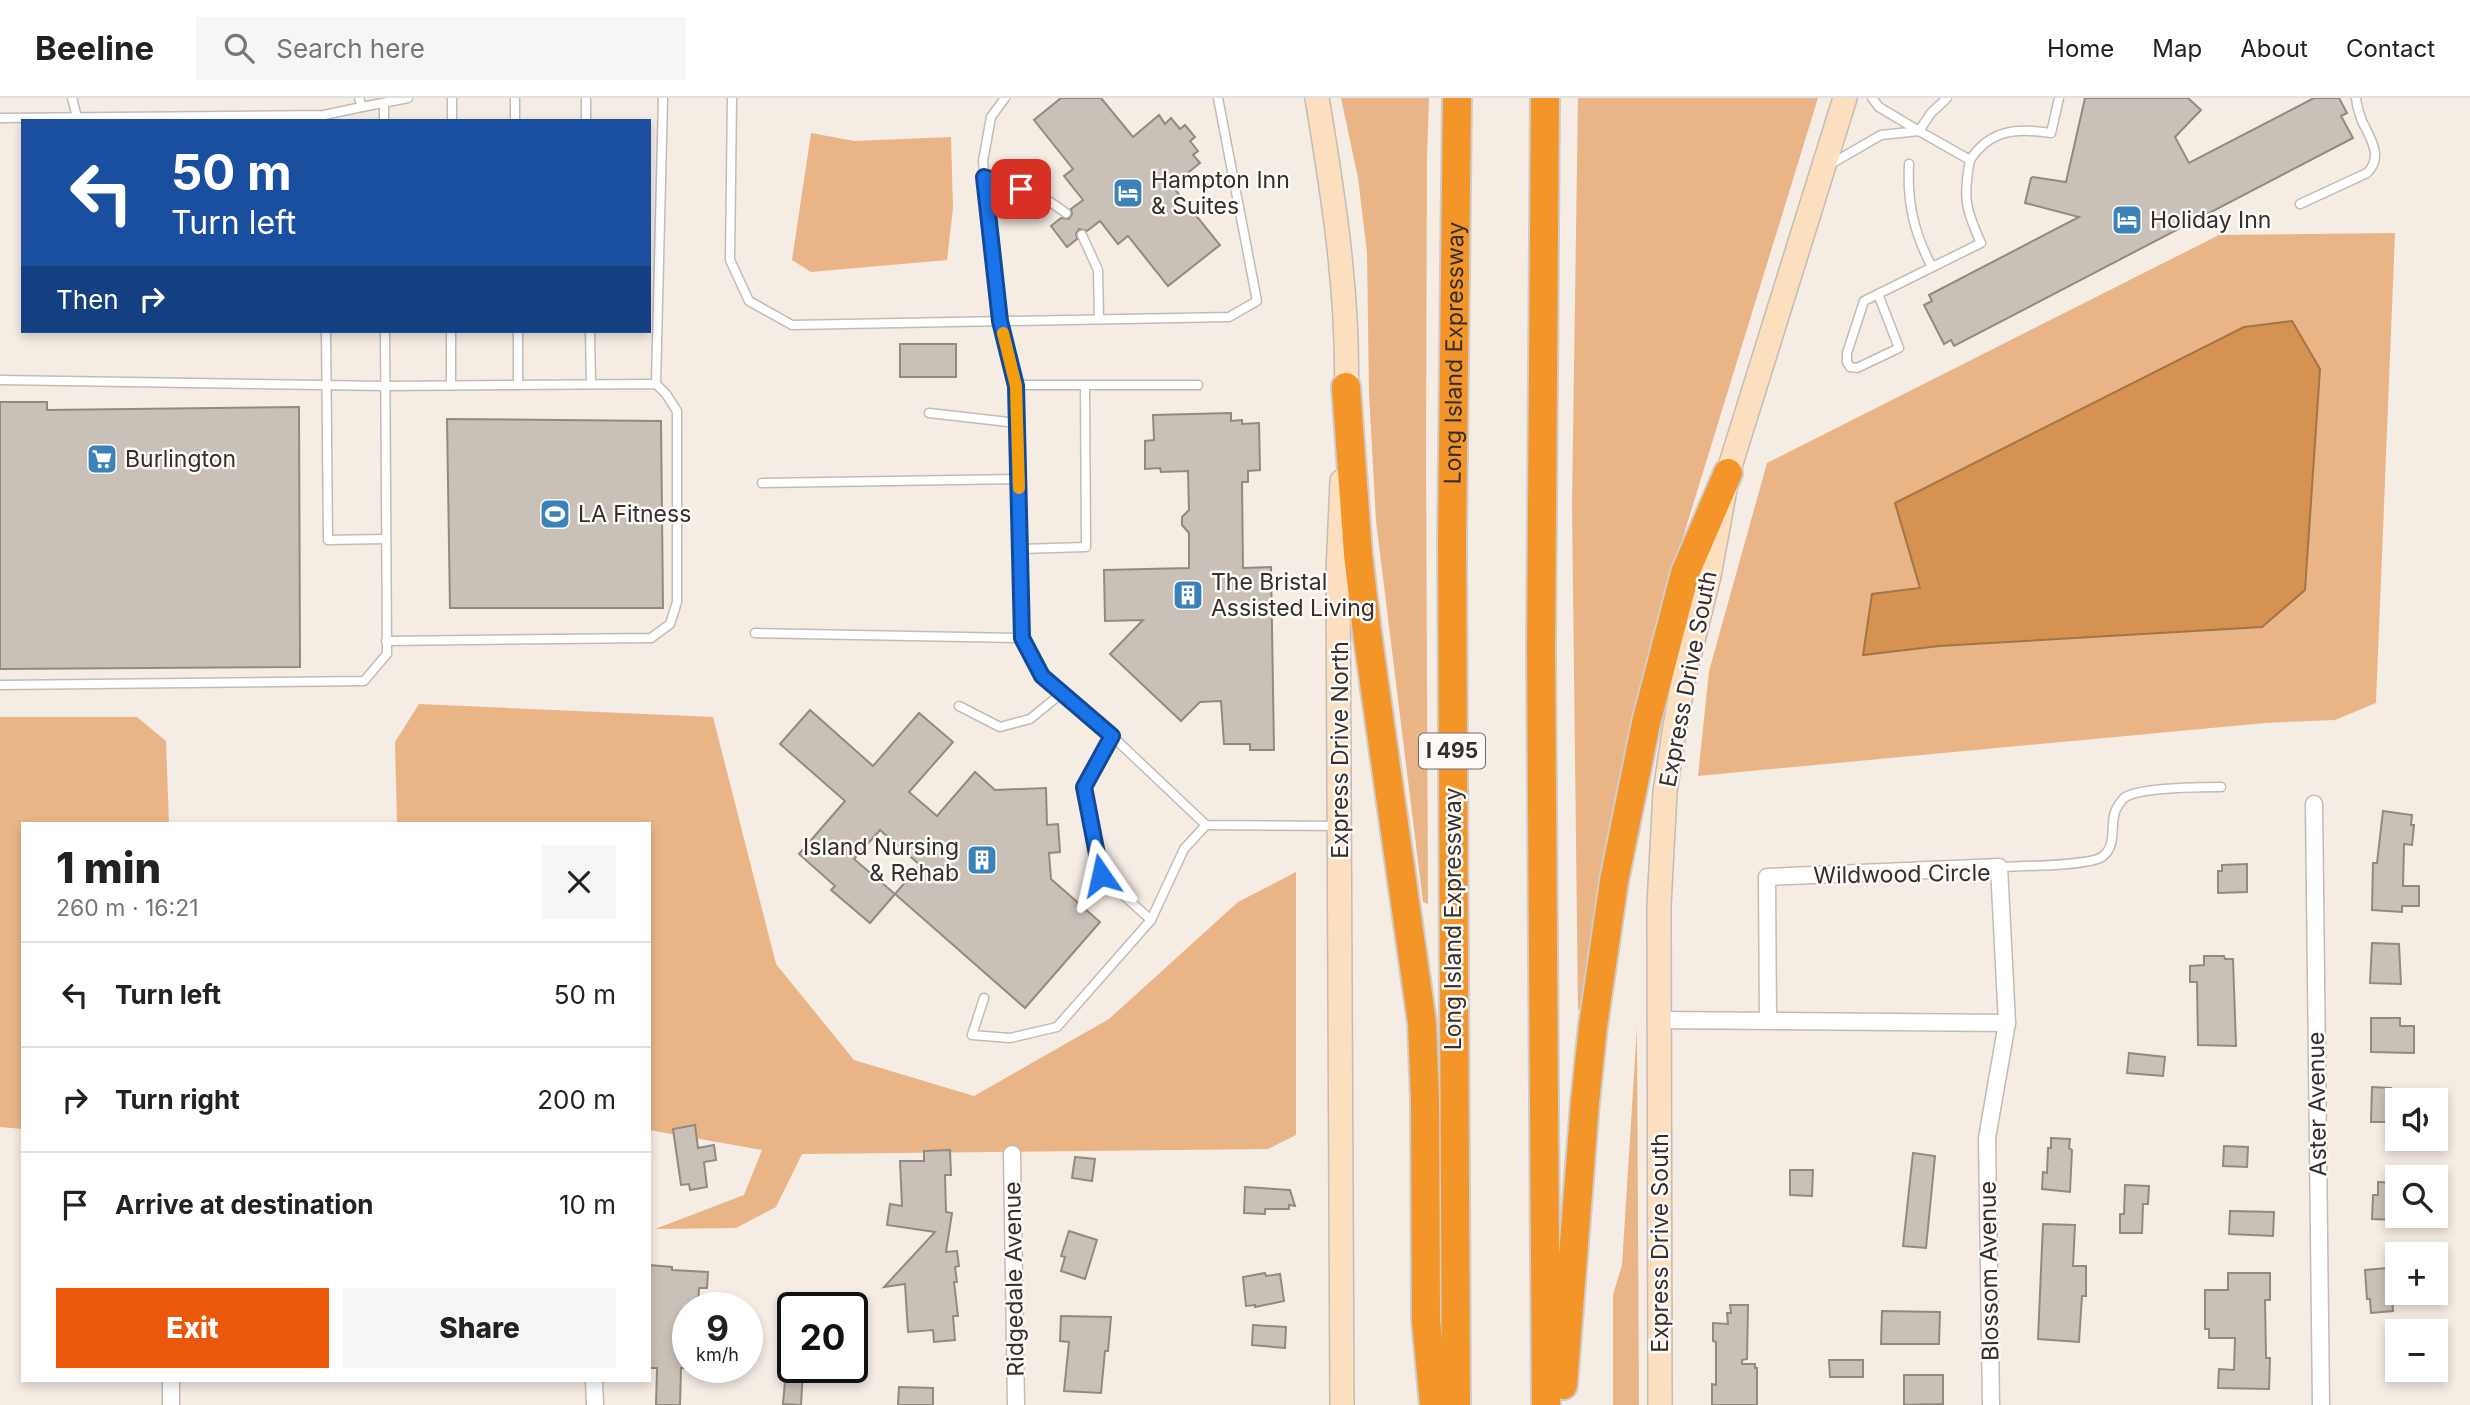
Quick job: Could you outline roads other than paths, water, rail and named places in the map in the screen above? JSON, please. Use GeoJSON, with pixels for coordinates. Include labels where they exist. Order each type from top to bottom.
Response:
{"type":"FeatureCollection","features":[{"type":"Feature","properties":{"kind":"highway","name":"Long Island Expressway"},"geometry":{"type":"LineString","coordinates":[[1456,1405],[1452,540],[1457,98]]}},
{"type":"Feature","properties":{"kind":"highway"},"geometry":{"type":"LineString","coordinates":[[1545,98],[1541,662],[1546,1405]]}},
{"type":"Feature","properties":{"kind":"highway"},"geometry":{"type":"LineString","coordinates":[[1346,387],[1362,593],[1422,1023],[1426,1320],[1434,1405]]}},
{"type":"Feature","properties":{"kind":"highway"},"geometry":{"type":"LineString","coordinates":[[1561,1405],[1587,1089],[1614,881],[1646,723],[1685,573],[1728,473]]}},
{"type":"Feature","properties":{"kind":"main road","name":"Express Drive North"},"geometry":{"type":"LineString","coordinates":[[1317,98],[1336,212],[1346,387],[1338,573],[1342,1405]]}},
{"type":"Feature","properties":{"kind":"main road","name":"Express Drive South"},"geometry":{"type":"LineString","coordinates":[[1660,1405],[1659,906],[1665,792],[1685,673],[1709,576],[1728,473],[1845,98]]}},
{"type":"Feature","properties":{"kind":"street","name":"Aster Avenue"},"geometry":{"type":"LineString","coordinates":[[2314,804],[2321,1405]]}},
{"type":"Feature","properties":{"kind":"street","name":"Wildwood Circle"},"geometry":{"type":"LineString","coordinates":[[1769,1021],[1767,877],[2000,867],[2007,1023],[1987,1138]]}},
{"type":"Feature","properties":{"kind":"street"},"geometry":{"type":"LineString","coordinates":[[1659,1020],[2007,1023]]}},
{"type":"Feature","properties":{"kind":"street","name":"Blossom Avenue"},"geometry":{"type":"LineString","coordinates":[[1987,1138],[1991,1405]]}},
{"type":"Feature","properties":{"kind":"street","name":"Ridgedale Avenue"},"geometry":{"type":"LineString","coordinates":[[1012,1154],[1016,1405]]}},
{"type":"Feature","properties":{"kind":"street"},"geometry":{"type":"LineString","coordinates":[[171,1382],[172,1405]]}},
{"type":"Feature","properties":{"kind":"street"},"geometry":{"type":"LineString","coordinates":[[594,1382],[595,1405]]}},
{"type":"Feature","properties":{"kind":"lane"},"geometry":{"type":"LineString","coordinates":[[72,98],[77,117]]}},
{"type":"Feature","properties":{"kind":"lane"},"geometry":{"type":"LineString","coordinates":[[0,118],[324,118],[361,103],[384,104],[408,98]]}},
{"type":"Feature","properties":{"kind":"lane"},"geometry":{"type":"LineString","coordinates":[[452,98],[452,119]]}},
{"type":"Feature","properties":{"kind":"lane"},"geometry":{"type":"LineString","coordinates":[[514,98],[515,119]]}},
{"type":"Feature","properties":{"kind":"lane"},"geometry":{"type":"LineString","coordinates":[[586,98],[586,119]]}},
{"type":"Feature","properties":{"kind":"lane"},"geometry":{"type":"LineString","coordinates":[[386,641],[652,638],[670,624],[677,601],[677,411],[656,384],[663,98]]}},
{"type":"Feature","properties":{"kind":"lane"},"geometry":{"type":"LineString","coordinates":[[732,98],[730,260],[749,301],[792,324],[1229,317],[1257,301],[1219,98]]}},
{"type":"Feature","properties":{"kind":"lane"},"geometry":{"type":"LineString","coordinates":[[1005,98],[991,117],[983,161],[1000,321],[1016,386],[1022,638],[1042,676],[1112,736],[1206,825],[1340,826]]}},
{"type":"Feature","properties":{"kind":"lane"},"geometry":{"type":"LineString","coordinates":[[1872,98],[1879,107],[1970,160]]}},
{"type":"Feature","properties":{"kind":"lane"},"geometry":{"type":"LineString","coordinates":[[1919,131],[1931,113],[1947,98]]}},
{"type":"Feature","properties":{"kind":"lane"},"geometry":{"type":"LineString","coordinates":[[1878,294],[1899,348],[1857,369],[1850,367],[1847,353],[1864,302],[1878,294],[1981,243],[1965,204],[1965,184],[1970,160],[1977,149],[2013,130],[2051,133],[2059,98]]}},
{"type":"Feature","properties":{"kind":"lane"},"geometry":{"type":"LineString","coordinates":[[2300,204],[2367,173],[2374,166],[2376,152],[2360,117],[2356,98]]}},
{"type":"Feature","properties":{"kind":"lane"},"geometry":{"type":"LineString","coordinates":[[384,104],[384,119]]}},
{"type":"Feature","properties":{"kind":"lane"},"geometry":{"type":"LineString","coordinates":[[1823,167],[1881,135],[1919,131]]}},
{"type":"Feature","properties":{"kind":"lane"},"geometry":{"type":"LineString","coordinates":[[1909,164],[1907,190],[1910,212],[1916,233],[1932,267]]}},
{"type":"Feature","properties":{"kind":"lane"},"geometry":{"type":"LineString","coordinates":[[984,177],[1039,194],[1066,214]]}},
{"type":"Feature","properties":{"kind":"lane"},"geometry":{"type":"LineString","coordinates":[[1082,235],[1098,270],[1099,319]]}},
{"type":"Feature","properties":{"kind":"lane"},"geometry":{"type":"LineString","coordinates":[[326,333],[328,540],[386,539]]}},
{"type":"Feature","properties":{"kind":"lane"},"geometry":{"type":"LineString","coordinates":[[0,685],[364,681],[387,654],[385,333]]}},
{"type":"Feature","properties":{"kind":"lane"},"geometry":{"type":"LineString","coordinates":[[451,385],[452,333]]}},
{"type":"Feature","properties":{"kind":"lane"},"geometry":{"type":"LineString","coordinates":[[518,333],[518,384]]}},
{"type":"Feature","properties":{"kind":"lane"},"geometry":{"type":"LineString","coordinates":[[590,333],[591,384]]}},
{"type":"Feature","properties":{"kind":"lane"},"geometry":{"type":"LineString","coordinates":[[0,380],[385,386],[656,384]]}},
{"type":"Feature","properties":{"kind":"lane"},"geometry":{"type":"LineString","coordinates":[[1020,549],[1086,547],[1085,385]]}},
{"type":"Feature","properties":{"kind":"lane"},"geometry":{"type":"LineString","coordinates":[[1016,386],[1198,385]]}},
{"type":"Feature","properties":{"kind":"lane"},"geometry":{"type":"LineString","coordinates":[[929,413],[1017,423]]}},
{"type":"Feature","properties":{"kind":"lane"},"geometry":{"type":"LineString","coordinates":[[762,483],[1018,479]]}},
{"type":"Feature","properties":{"kind":"lane"},"geometry":{"type":"LineString","coordinates":[[755,633],[1022,638]]}},
{"type":"Feature","properties":{"kind":"lane"},"geometry":{"type":"LineString","coordinates":[[959,706],[1000,727],[1030,719],[1062,693]]}},
{"type":"Feature","properties":{"kind":"lane"},"geometry":{"type":"LineString","coordinates":[[1112,736],[1084,787],[1101,875],[1151,920]]}},
{"type":"Feature","properties":{"kind":"lane"},"geometry":{"type":"LineString","coordinates":[[2000,867],[2081,862],[2100,858],[2109,849],[2115,811],[2124,798],[2143,792],[2221,787]]}},
{"type":"Feature","properties":{"kind":"lane"},"geometry":{"type":"LineString","coordinates":[[984,998],[972,1035],[1010,1038],[1057,1027],[1151,920],[1184,849],[1206,825]]}},
{"type":"Feature","properties":{"kind":"place","name":"Hampton Inn & Suites"},"geometry":{"type":"Point","coordinates":[1128,193]}},
{"type":"Feature","properties":{"kind":"place","name":"Holiday Inn"},"geometry":{"type":"Point","coordinates":[2127,220]}},
{"type":"Feature","properties":{"kind":"place","name":"Burlington"},"geometry":{"type":"Point","coordinates":[102,459]}},
{"type":"Feature","properties":{"kind":"place","name":"LA Fitness"},"geometry":{"type":"Point","coordinates":[555,514]}},
{"type":"Feature","properties":{"kind":"place","name":"The Bristal Assisted Living"},"geometry":{"type":"Point","coordinates":[1188,595]}},
{"type":"Feature","properties":{"kind":"place","name":"Island Nursing & Rehab"},"geometry":{"type":"Point","coordinates":[982,860]}}]}
